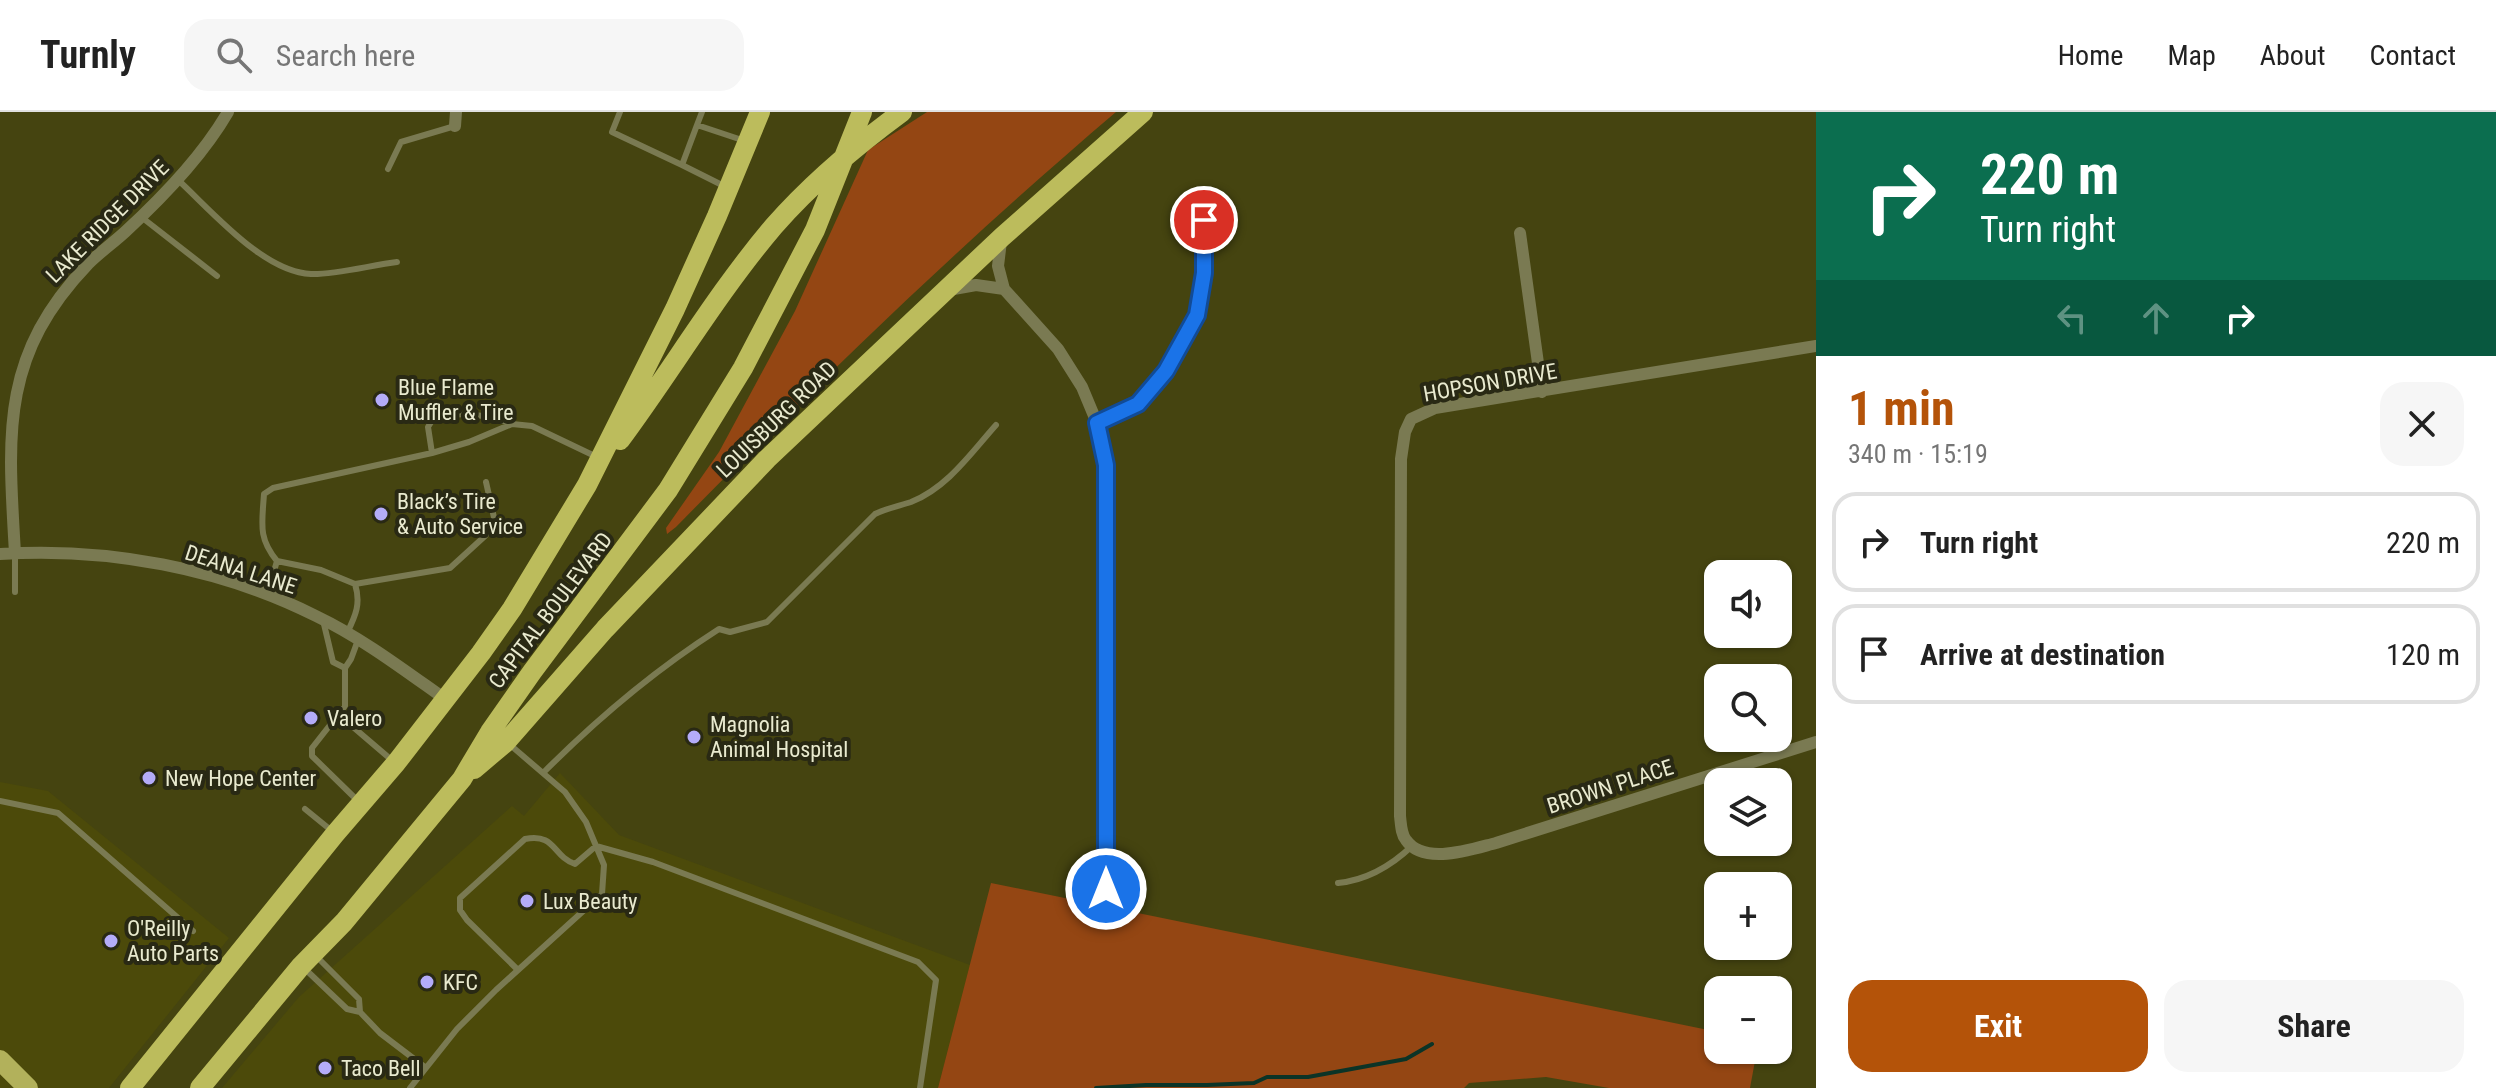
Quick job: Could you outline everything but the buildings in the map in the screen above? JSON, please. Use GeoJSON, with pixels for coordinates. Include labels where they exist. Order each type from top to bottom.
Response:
{"type":"FeatureCollection","features":[{"type":"Feature","properties":{"kind":"highway","name":"CAPITAL BOULEVARD"},"geometry":{"type":"LineString","coordinates":[[130,1088],[396,763],[512,609],[587,485],[675,309],[760,112]]}},
{"type":"Feature","properties":{"kind":"highway","name":"CAPITAL BOULEVARD"},"geometry":{"type":"LineString","coordinates":[[200,1088],[498,737],[668,490],[743,368],[815,230],[862,112]]}},
{"type":"Feature","properties":{"kind":"highway"},"geometry":{"type":"LineString","coordinates":[[587,485],[742,266],[774,227],[808,190],[902,112]]}},
{"type":"Feature","properties":{"kind":"highway","name":"LOUISBURG ROAD"},"geometry":{"type":"LineString","coordinates":[[498,737],[767,459],[943,291],[1143,112]]}},
{"type":"Feature","properties":{"kind":"main road"},"geometry":{"type":"LineString","coordinates":[[0,1060],[28,1088]]}},
{"type":"Feature","properties":{"kind":"street","name":"LAKE RIDGE DRIVE"},"geometry":{"type":"LineString","coordinates":[[15,553],[10,420],[14,392],[24,362],[45,316],[89,263],[177,179],[228,112]]}},
{"type":"Feature","properties":{"kind":"street"},"geometry":{"type":"LineString","coordinates":[[455,126],[456,112]]}},
{"type":"Feature","properties":{"kind":"street"},"geometry":{"type":"LineString","coordinates":[[1520,233],[1542,392]]}},
{"type":"Feature","properties":{"kind":"street"},"geometry":{"type":"LineString","coordinates":[[1002,237],[998,266],[1004,289],[1043,331],[1072,369],[1097,423],[1106,465],[1106,889]]}},
{"type":"Feature","properties":{"kind":"street"},"geometry":{"type":"LineString","coordinates":[[943,291],[976,285],[1004,289]]}},
{"type":"Feature","properties":{"kind":"street","name":"HOPSON DRIVE"},"geometry":{"type":"LineString","coordinates":[[1413,847],[1403,835],[1400,816],[1401,459],[1405,432],[1411,419],[1427,411],[1816,346]]}},
{"type":"Feature","properties":{"kind":"street","name":"DEANA LANE"},"geometry":{"type":"LineString","coordinates":[[0,554],[128,559],[202,574],[267,595],[323,619],[445,699]]}},
{"type":"Feature","properties":{"kind":"street","name":"BROWN PLACE"},"geometry":{"type":"LineString","coordinates":[[1413,847],[1424,852],[1448,853],[1496,843],[1816,742]]}},
{"type":"Feature","properties":{"kind":"lane"},"geometry":{"type":"LineString","coordinates":[[620,112],[612,132],[729,188]]}},
{"type":"Feature","properties":{"kind":"lane"},"geometry":{"type":"LineString","coordinates":[[682,165],[702,112]]}},
{"type":"Feature","properties":{"kind":"lane"},"geometry":{"type":"LineString","coordinates":[[697,125],[748,142]]}},
{"type":"Feature","properties":{"kind":"lane"},"geometry":{"type":"LineString","coordinates":[[388,169],[401,142],[455,126]]}},
{"type":"Feature","properties":{"kind":"lane"},"geometry":{"type":"LineString","coordinates":[[177,179],[268,260],[288,270],[312,274],[397,262]]}},
{"type":"Feature","properties":{"kind":"lane"},"geometry":{"type":"LineString","coordinates":[[1097,423],[1138,404],[1166,371],[1197,315],[1204,273],[1205,193]]}},
{"type":"Feature","properties":{"kind":"lane"},"geometry":{"type":"LineString","coordinates":[[140,216],[217,276]]}},
{"type":"Feature","properties":{"kind":"lane"},"geometry":{"type":"LineString","coordinates":[[432,453],[428,427],[433,419],[447,415],[482,414],[512,424],[532,426],[600,458]]}},
{"type":"Feature","properties":{"kind":"lane"},"geometry":{"type":"LineString","coordinates":[[486,482],[495,522],[485,536],[450,568],[355,584],[321,570],[277,561],[265,546],[262,532],[264,494],[273,488],[432,453],[512,424]]}},
{"type":"Feature","properties":{"kind":"lane"},"geometry":{"type":"LineString","coordinates":[[544,772],[591,725],[682,652],[719,629],[730,632],[767,622],[875,514],[891,506],[912,502],[942,484],[996,425]]}},
{"type":"Feature","properties":{"kind":"lane"},"geometry":{"type":"LineString","coordinates":[[15,553],[15,592]]}},
{"type":"Feature","properties":{"kind":"lane"},"geometry":{"type":"LineString","coordinates":[[267,595],[277,561]]}},
{"type":"Feature","properties":{"kind":"lane"},"geometry":{"type":"LineString","coordinates":[[355,584],[360,598],[351,659],[345,668],[345,706],[312,748],[312,756],[361,804]]}},
{"type":"Feature","properties":{"kind":"lane"},"geometry":{"type":"LineString","coordinates":[[323,619],[333,662],[345,668]]}},
{"type":"Feature","properties":{"kind":"lane"},"geometry":{"type":"LineString","coordinates":[[339,715],[396,763]]}},
{"type":"Feature","properties":{"kind":"lane"},"geometry":{"type":"LineString","coordinates":[[410,1088],[457,1029],[602,894],[604,865],[586,822],[565,792],[498,737]]}},
{"type":"Feature","properties":{"kind":"lane"},"geometry":{"type":"LineString","coordinates":[[0,801],[58,813],[193,931]]}},
{"type":"Feature","properties":{"kind":"lane"},"geometry":{"type":"LineString","coordinates":[[305,809],[335,834]]}},
{"type":"Feature","properties":{"kind":"lane"},"geometry":{"type":"LineString","coordinates":[[518,970],[467,920],[460,910],[460,898],[525,839],[537,836],[549,841],[567,861],[575,864],[596,846]]}},
{"type":"Feature","properties":{"kind":"lane"},"geometry":{"type":"LineString","coordinates":[[596,846],[653,862],[918,962],[936,980],[920,1088]]}},
{"type":"Feature","properties":{"kind":"lane"},"geometry":{"type":"LineString","coordinates":[[1338,883],[1376,873],[1413,847]]}},
{"type":"Feature","properties":{"kind":"lane"},"geometry":{"type":"LineString","coordinates":[[307,960],[347,1009],[360,1012],[380,1033],[426,1068]]}},
{"type":"Feature","properties":{"kind":"lane"},"geometry":{"type":"LineString","coordinates":[[307,960],[359,999],[360,1012]]}},
{"type":"Feature","properties":{"kind":"shaded area"},"geometry":{"type":"Polygon","coordinates":[[[927,112],[1116,112],[891,315],[667,534],[666,528],[719,452],[795,311],[868,150],[927,112]]]}},
{"type":"Feature","properties":{"kind":"shaded area"},"geometry":{"type":"Polygon","coordinates":[[[560,773],[619,835],[970,965],[938,1088],[222,1088],[299,997],[512,806],[524,816],[560,773]]]}},
{"type":"Feature","properties":{"kind":"shaded area"},"geometry":{"type":"Polygon","coordinates":[[[0,782],[48,791],[229,938],[109,1088],[0,1088],[0,782]]]}},
{"type":"Feature","properties":{"kind":"shaded area"},"geometry":{"type":"Polygon","coordinates":[[[991,883],[1704,1029],[1704,1064],[1754,1064],[1750,1088],[1609,1088],[1546,1077],[1469,1083],[1464,1088],[938,1088],[991,883]]]}},
{"type":"Feature","properties":{"kind":"waterway"},"geometry":{"type":"LineString","coordinates":[[1096,1088],[1254,1083],[1267,1077],[1308,1077],[1406,1059],[1432,1044]]}},
{"type":"Feature","properties":{"kind":"place","name":"Blue Flame Muffler & Tire"},"geometry":{"type":"Point","coordinates":[382,400]}},
{"type":"Feature","properties":{"kind":"place","name":"Black’s Tire & Auto Service"},"geometry":{"type":"Point","coordinates":[381,514]}},
{"type":"Feature","properties":{"kind":"place","name":"Valero"},"geometry":{"type":"Point","coordinates":[311,718]}},
{"type":"Feature","properties":{"kind":"place","name":"Magnolia Animal Hospital"},"geometry":{"type":"Point","coordinates":[694,737]}},
{"type":"Feature","properties":{"kind":"place","name":"New Hope Center"},"geometry":{"type":"Point","coordinates":[149,778]}},
{"type":"Feature","properties":{"kind":"place","name":"Lux Beauty"},"geometry":{"type":"Point","coordinates":[527,901]}},
{"type":"Feature","properties":{"kind":"place","name":"O'Reilly Auto Parts"},"geometry":{"type":"Point","coordinates":[111,941]}},
{"type":"Feature","properties":{"kind":"place","name":"KFC"},"geometry":{"type":"Point","coordinates":[427,982]}},
{"type":"Feature","properties":{"kind":"place","name":"Taco Bell"},"geometry":{"type":"Point","coordinates":[325,1068]}},
{"type":"Feature","properties":{"kind":"route"},"geometry":{"type":"LineString","coordinates":[[1106,889],[1106,465],[1097,423],[1138,404],[1166,371],[1197,315],[1204,273],[1204,220]]}}]}
